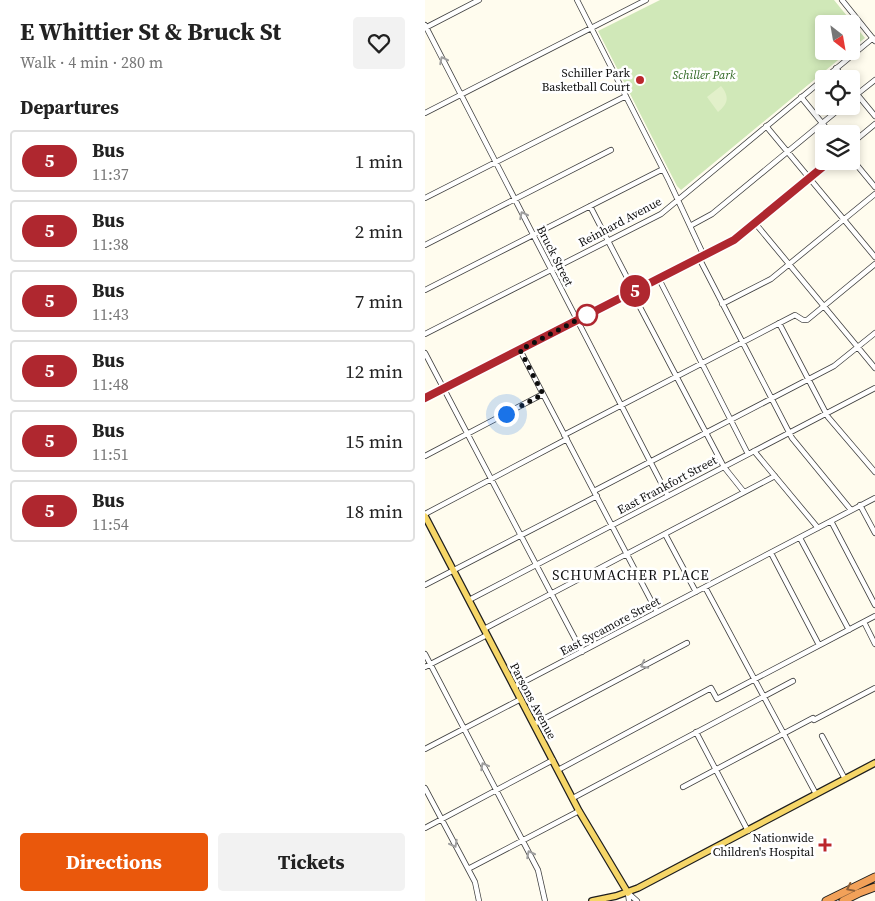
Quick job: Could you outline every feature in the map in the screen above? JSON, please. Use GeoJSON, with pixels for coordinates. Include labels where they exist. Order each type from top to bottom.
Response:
{"type":"FeatureCollection","features":[{"type":"Feature","properties":{"kind":"highway"},"geometry":{"type":"LineString","coordinates":[[826,901],[875,877]]}},
{"type":"Feature","properties":{"kind":"highway"},"geometry":{"type":"LineString","coordinates":[[843,901],[875,887]]}},
{"type":"Feature","properties":{"kind":"main road","name":"Parsons Avenue"},"geometry":{"type":"LineString","coordinates":[[425,517],[579,811],[628,893]]}},
{"type":"Feature","properties":{"kind":"main road"},"geometry":{"type":"LineString","coordinates":[[592,901],[628,893],[875,763]]}},
{"type":"Feature","properties":{"kind":"street"},"geometry":{"type":"LineString","coordinates":[[425,26],[479,0]]}},
{"type":"Feature","properties":{"kind":"street"},"geometry":{"type":"LineString","coordinates":[[577,0],[663,169],[704,256]]}},
{"type":"Feature","properties":{"kind":"street"},"geometry":{"type":"LineString","coordinates":[[425,113],[646,0]]}},
{"type":"Feature","properties":{"kind":"street"},"geometry":{"type":"LineString","coordinates":[[842,0],[874,39]]}},
{"type":"Feature","properties":{"kind":"street","name":"Bruck Street"},"geometry":{"type":"LineString","coordinates":[[425,26],[668,496]]}},
{"type":"Feature","properties":{"kind":"street","name":"Reinhard Avenue"},"geometry":{"type":"LineString","coordinates":[[425,334],[661,214],[836,68],[874,39]]}},
{"type":"Feature","properties":{"kind":"street"},"geometry":{"type":"LineString","coordinates":[[860,92],[875,80]]}},
{"type":"Feature","properties":{"kind":"street"},"geometry":{"type":"LineString","coordinates":[[425,198],[625,96]]}},
{"type":"Feature","properties":{"kind":"street"},"geometry":{"type":"LineString","coordinates":[[801,97],[823,123]]}},
{"type":"Feature","properties":{"kind":"street"},"geometry":{"type":"LineString","coordinates":[[860,98],[875,116]]}},
{"type":"Feature","properties":{"kind":"street"},"geometry":{"type":"LineString","coordinates":[[690,226],[712,214],[832,115]]}},
{"type":"Feature","properties":{"kind":"street"},"geometry":{"type":"LineString","coordinates":[[860,136],[875,124]]}},
{"type":"Feature","properties":{"kind":"street"},"geometry":{"type":"LineString","coordinates":[[766,126],[875,257]]}},
{"type":"Feature","properties":{"kind":"street"},"geometry":{"type":"LineString","coordinates":[[425,245],[611,150]]}},
{"type":"Feature","properties":{"kind":"street"},"geometry":{"type":"LineString","coordinates":[[425,290],[663,169]]}},
{"type":"Feature","properties":{"kind":"street"},"geometry":{"type":"LineString","coordinates":[[860,169],[875,187]]}},
{"type":"Feature","properties":{"kind":"street"},"geometry":{"type":"LineString","coordinates":[[425,398],[734,240],[819,170]]}},
{"type":"Feature","properties":{"kind":"street"},"geometry":{"type":"LineString","coordinates":[[722,304],[767,281],[875,194]]}},
{"type":"Feature","properties":{"kind":"street"},"geometry":{"type":"LineString","coordinates":[[590,206],[705,433],[724,467],[744,492]]}},
{"type":"Feature","properties":{"kind":"street"},"geometry":{"type":"LineString","coordinates":[[755,223],[875,368]]}},
{"type":"Feature","properties":{"kind":"street"},"geometry":{"type":"LineString","coordinates":[[699,258],[789,433],[851,510]]}},
{"type":"Feature","properties":{"kind":"street"},"geometry":{"type":"LineString","coordinates":[[425,517],[621,405],[742,342],[795,315],[803,320],[807,320],[875,264]]}},
{"type":"Feature","properties":{"kind":"street"},"geometry":{"type":"LineString","coordinates":[[659,279],[748,454]]}},
{"type":"Feature","properties":{"kind":"street"},"geometry":{"type":"LineString","coordinates":[[779,323],[826,414],[875,472]]}},
{"type":"Feature","properties":{"kind":"street"},"geometry":{"type":"LineString","coordinates":[[594,491],[836,365],[875,333]]}},
{"type":"Feature","properties":{"kind":"street"},"geometry":{"type":"LineString","coordinates":[[520,350],[657,612]]}},
{"type":"Feature","properties":{"kind":"street"},"geometry":{"type":"LineString","coordinates":[[425,352],[582,652]]}},
{"type":"Feature","properties":{"kind":"street","name":"East Frankfort Street"},"geometry":{"type":"LineString","coordinates":[[469,600],[875,388]]}},
{"type":"Feature","properties":{"kind":"street"},"geometry":{"type":"LineString","coordinates":[[425,456],[543,394]]}},
{"type":"Feature","properties":{"kind":"street"},"geometry":{"type":"LineString","coordinates":[[753,451],[818,528]]}},
{"type":"Feature","properties":{"kind":"street"},"geometry":{"type":"LineString","coordinates":[[425,667],[551,594],[775,476]]}},
{"type":"Feature","properties":{"kind":"street"},"geometry":{"type":"LineString","coordinates":[[425,585],[597,496]]}},
{"type":"Feature","properties":{"kind":"street","name":"East Sycamore Street"},"geometry":{"type":"LineString","coordinates":[[515,687],[875,498]]}},
{"type":"Feature","properties":{"kind":"street"},"geometry":{"type":"LineString","coordinates":[[860,505],[875,533]]}},
{"type":"Feature","properties":{"kind":"street"},"geometry":{"type":"LineString","coordinates":[[831,521],[875,606]]}},
{"type":"Feature","properties":{"kind":"street"},"geometry":{"type":"LineString","coordinates":[[665,534],[696,592]]}},
{"type":"Feature","properties":{"kind":"street"},"geometry":{"type":"LineString","coordinates":[[800,538],[849,630]]}},
{"type":"Feature","properties":{"kind":"street"},"geometry":{"type":"LineString","coordinates":[[771,554],[819,645]]}},
{"type":"Feature","properties":{"kind":"street"},"geometry":{"type":"LineString","coordinates":[[705,587],[753,680],[816,794]]}},
{"type":"Feature","properties":{"kind":"street"},"geometry":{"type":"LineString","coordinates":[[558,770],[711,688],[717,699],[875,616]]}},
{"type":"Feature","properties":{"kind":"street"},"geometry":{"type":"LineString","coordinates":[[864,622],[875,644]]}},
{"type":"Feature","properties":{"kind":"street"},"geometry":{"type":"LineString","coordinates":[[534,724],[687,643]]}},
{"type":"Feature","properties":{"kind":"street"},"geometry":{"type":"LineString","coordinates":[[425,654],[541,876],[545,901]]}},
{"type":"Feature","properties":{"kind":"street"},"geometry":{"type":"LineString","coordinates":[[573,798],[793,681]]}},
{"type":"Feature","properties":{"kind":"street"},"geometry":{"type":"LineString","coordinates":[[683,787],[875,688]]}},
{"type":"Feature","properties":{"kind":"street"},"geometry":{"type":"LineString","coordinates":[[425,749],[521,699]]}},
{"type":"Feature","properties":{"kind":"street"},"geometry":{"type":"LineString","coordinates":[[696,732],[748,831]]}},
{"type":"Feature","properties":{"kind":"street"},"geometry":{"type":"LineString","coordinates":[[822,736],[845,779]]}},
{"type":"Feature","properties":{"kind":"street"},"geometry":{"type":"LineString","coordinates":[[425,828],[553,760]]}},
{"type":"Feature","properties":{"kind":"street"},"geometry":{"type":"LineString","coordinates":[[425,788],[476,885],[479,901]]}},
{"type":"Feature","properties":{"kind":"street"},"geometry":{"type":"LineString","coordinates":[[468,869],[579,811]]}},
{"type":"Feature","properties":{"kind":"street","name":"Parsons Avenue"},"geometry":{"type":"LineString","coordinates":[[628,893],[629,901]]}},
{"type":"Feature","properties":{"kind":"street","name":"Parsons Avenue"},"geometry":{"type":"LineString","coordinates":[[628,893],[637,901]]}},
{"type":"Feature","properties":{"kind":"green space","name":"Schiller Park"},"geometry":{"type":"Polygon","coordinates":[[[660,0],[834,0],[846,15],[815,15],[815,60],[838,60],[826,70],[815,70],[815,79],[681,190],[677,186],[598,31],[660,0]]]}},
{"type":"Feature","properties":{"kind":"green space","name":"Schiller Park"},"geometry":{"type":"Polygon","coordinates":[[[860,32],[865,38],[860,42],[860,32]]]}},
{"type":"Feature","properties":{"kind":"green space"},"geometry":{"type":"Polygon","coordinates":[[[721,86],[727,99],[724,106],[718,112],[707,97],[721,86]]]}},
{"type":"Feature","properties":{"kind":"bus line","name":"5"},"geometry":{"type":"LineString","coordinates":[[425,398],[734,240],[819,170]]}},
{"type":"Feature","properties":{"kind":"place","name":"Schiller Park Basketball Court"},"geometry":{"type":"Point","coordinates":[640,80]}},
{"type":"Feature","properties":{"kind":"place","name":"Nationwide Children's Hospital"},"geometry":{"type":"Point","coordinates":[825,845]}},
{"type":"Feature","properties":{"kind":"district","name":"SCHUMACHER PLACE"},"geometry":{"type":"Point","coordinates":[631,575]}},
{"type":"Feature","properties":{"kind":"route"},"geometry":{"type":"LineString","coordinates":[[506,414],[543,394],[520,350],[587,315]]}}]}
